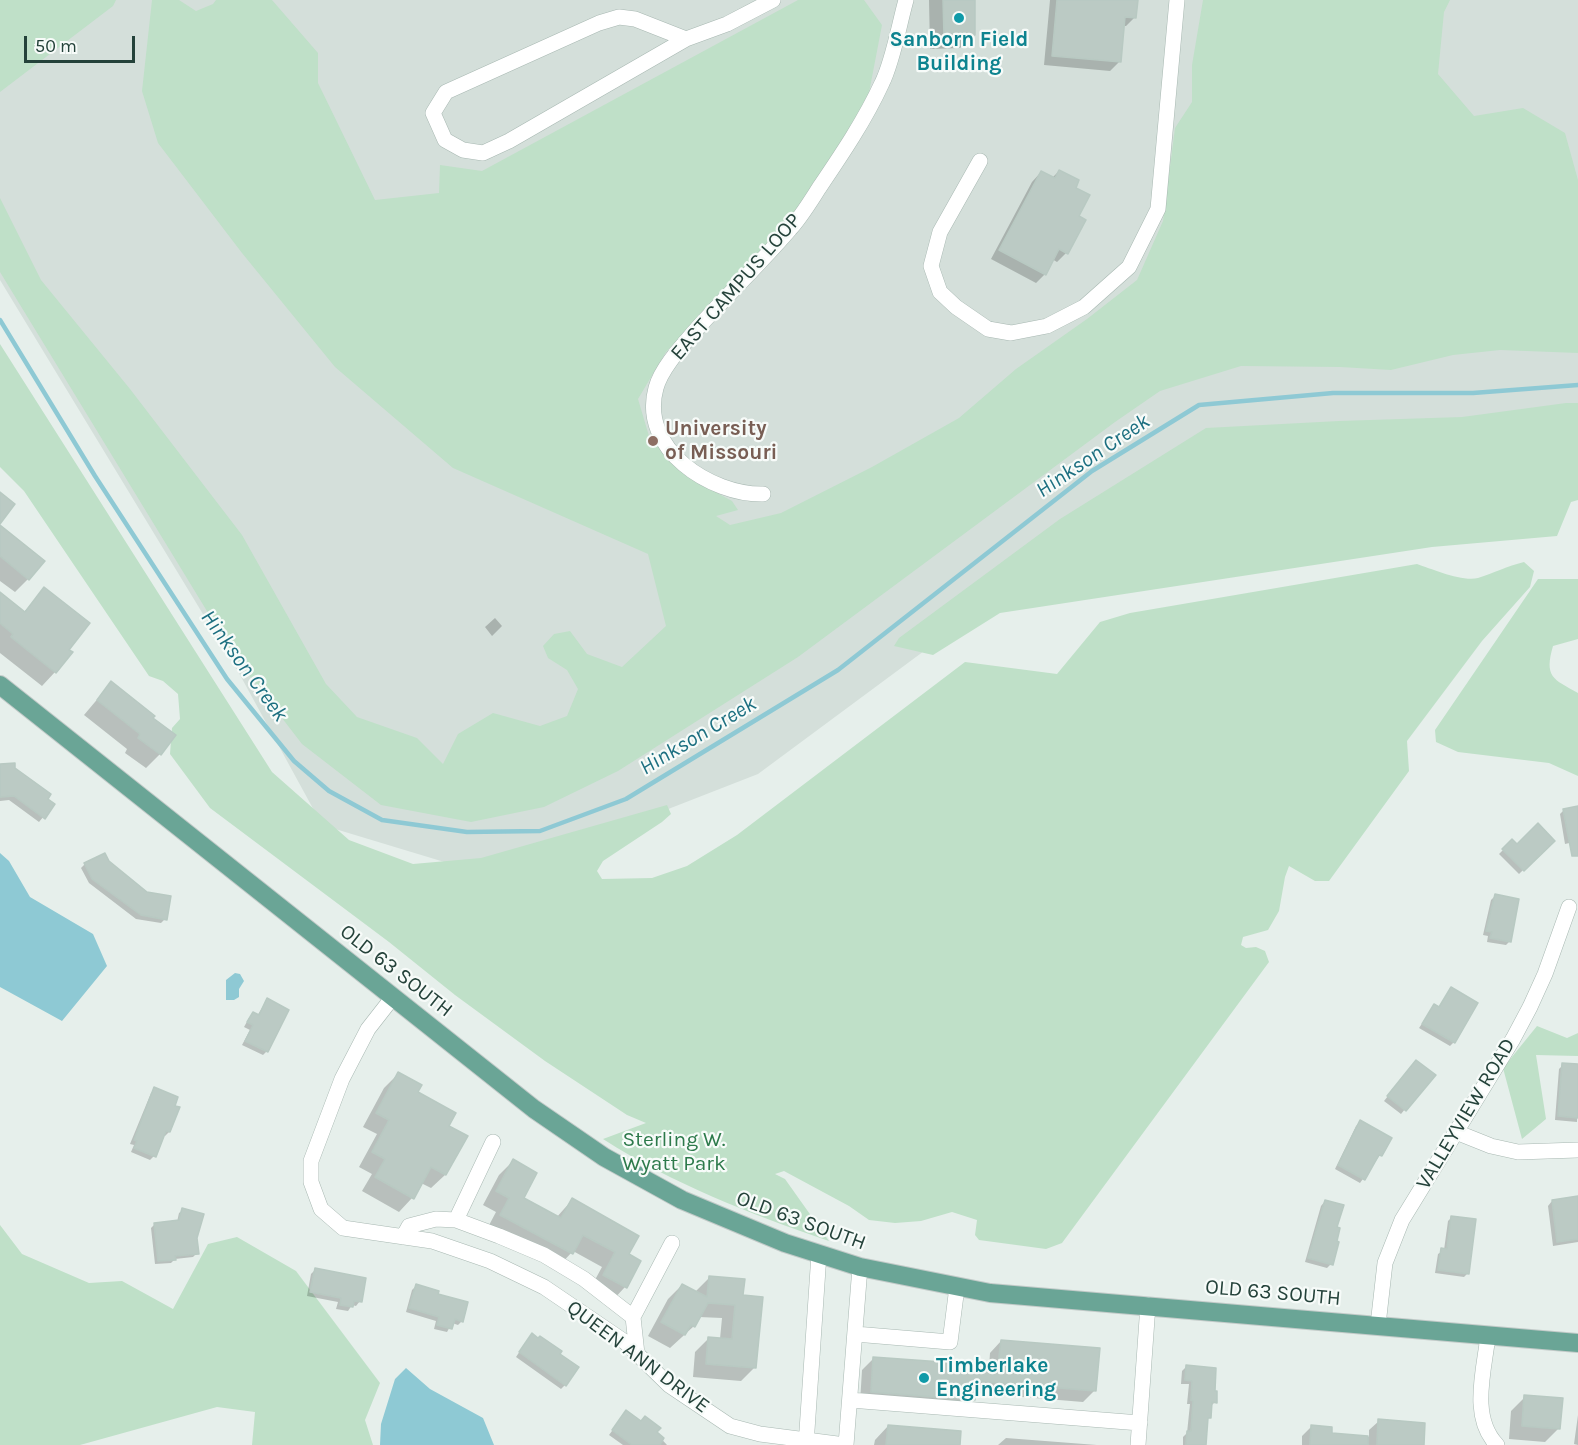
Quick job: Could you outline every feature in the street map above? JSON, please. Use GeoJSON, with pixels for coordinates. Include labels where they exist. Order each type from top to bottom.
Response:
{"type":"FeatureCollection","features":[{"type":"Feature","properties":{"kind":"main road","name":"OLD 63 SOUTH"},"geometry":{"type":"LineString","coordinates":[[0,685],[534,1108],[604,1157],[682,1200],[785,1243],[860,1267],[990,1293],[1578,1343]]}},
{"type":"Feature","properties":{"kind":"street"},"geometry":{"type":"LineString","coordinates":[[686,39],[635,19],[619,17],[600,23],[446,92],[433,113],[445,140],[463,150],[483,153],[509,141],[686,39],[727,24],[773,0]]}},
{"type":"Feature","properties":{"kind":"street","name":"EAST CAMPUS LOOP"},"geometry":{"type":"LineString","coordinates":[[763,494],[747,494],[724,488],[702,478],[681,463],[667,446],[654,419],[653,402],[656,386],[676,353],[720,302],[792,228],[851,141],[883,82],[906,0]]}},
{"type":"Feature","properties":{"kind":"street"},"geometry":{"type":"LineString","coordinates":[[980,161],[940,232],[931,266],[940,292],[956,307],[988,329],[1011,333],[1047,326],[1084,307],[1129,267],[1158,209],[1177,0]]}},
{"type":"Feature","properties":{"kind":"street","name":"VALLEYVIEW ROAD"},"geometry":{"type":"LineString","coordinates":[[1378,1325],[1385,1263],[1392,1241],[1402,1220],[1530,1007],[1550,964],[1569,907]]}},
{"type":"Feature","properties":{"kind":"street","name":"QUEEN ANN DRIVE"},"geometry":{"type":"LineString","coordinates":[[393,997],[368,1029],[342,1078],[311,1161],[311,1182],[321,1209],[343,1228],[432,1241],[480,1258],[544,1287],[625,1342],[669,1385],[730,1426],[807,1443],[846,1445]]}},
{"type":"Feature","properties":{"kind":"street"},"geometry":{"type":"LineString","coordinates":[[1456,1132],[1491,1146],[1518,1152],[1578,1150]]}},
{"type":"Feature","properties":{"kind":"street"},"geometry":{"type":"LineString","coordinates":[[456,1220],[493,1142]]}},
{"type":"Feature","properties":{"kind":"street"},"geometry":{"type":"LineString","coordinates":[[404,1237],[409,1226],[436,1219],[456,1220],[544,1255],[584,1279],[633,1317]]}},
{"type":"Feature","properties":{"kind":"street"},"geometry":{"type":"LineString","coordinates":[[637,1354],[633,1317],[672,1243]]}},
{"type":"Feature","properties":{"kind":"street"},"geometry":{"type":"LineString","coordinates":[[807,1443],[819,1254]]}},
{"type":"Feature","properties":{"kind":"street"},"geometry":{"type":"LineString","coordinates":[[846,1445],[860,1267]]}},
{"type":"Feature","properties":{"kind":"street"},"geometry":{"type":"LineString","coordinates":[[855,1334],[950,1342],[957,1287]]}},
{"type":"Feature","properties":{"kind":"street"},"geometry":{"type":"LineString","coordinates":[[1138,1445],[1148,1305]]}},
{"type":"Feature","properties":{"kind":"street"},"geometry":{"type":"LineString","coordinates":[[1488,1336],[1481,1409],[1484,1428],[1497,1445]]}},
{"type":"Feature","properties":{"kind":"street"},"geometry":{"type":"LineString","coordinates":[[850,1400],[1140,1423]]}},
{"type":"Feature","properties":{"kind":"shaded area","name":"University of Missouri"},"geometry":{"type":"Polygon","coordinates":[[[0,0],[1578,0],[1578,445],[1213,437],[758,774],[494,877],[322,825],[240,675],[0,280],[0,0]]]}},
{"type":"Feature","properties":{"kind":"green space"},"geometry":{"type":"Polygon","coordinates":[[[0,0],[116,0],[113,6],[0,92],[0,0]]]}},
{"type":"Feature","properties":{"kind":"green space"},"geometry":{"type":"Polygon","coordinates":[[[152,0],[179,0],[196,11],[213,4],[216,0],[272,0],[318,53],[318,83],[375,200],[439,193],[440,165],[482,171],[798,0],[864,0],[882,25],[868,98],[789,225],[666,352],[638,399],[649,436],[686,476],[732,501],[738,510],[716,516],[730,525],[781,513],[872,467],[959,418],[1016,369],[1137,280],[1163,221],[1175,128],[1192,102],[1192,65],[1203,0],[1450,0],[1444,12],[1438,74],[1474,116],[1523,108],[1565,133],[1578,180],[1578,353],[1500,350],[1453,355],[1391,370],[1241,366],[1160,391],[798,657],[618,771],[544,807],[471,822],[381,805],[302,744],[235,657],[0,272],[0,198],[41,280],[130,389],[242,535],[326,684],[357,717],[417,738],[443,764],[458,734],[493,713],[540,726],[567,716],[578,689],[567,670],[548,658],[543,646],[554,634],[570,631],[587,654],[622,667],[666,626],[648,554],[453,468],[335,367],[242,253],[158,143],[142,91],[152,0]]]}},
{"type":"Feature","properties":{"kind":"green space","name":"Sterling W. Wyatt Park"},"geometry":{"type":"Polygon","coordinates":[[[0,344],[272,772],[349,840],[413,864],[481,858],[667,805],[671,814],[603,861],[597,871],[602,879],[652,878],[687,866],[737,835],[965,662],[1057,674],[1100,622],[1130,613],[1417,564],[1471,579],[1524,562],[1534,571],[1530,587],[1482,641],[1407,741],[1409,771],[1329,881],[1315,881],[1289,866],[1279,911],[1268,930],[1243,937],[1241,945],[1265,951],[1269,962],[1062,1243],[1046,1249],[979,1240],[975,1235],[977,1220],[952,1212],[921,1221],[895,1223],[869,1220],[849,1206],[784,1171],[775,1174],[785,1179],[829,1241],[713,1197],[657,1170],[603,1139],[646,1123],[627,1115],[545,1061],[210,808],[170,754],[172,728],[180,719],[178,694],[163,681],[149,676],[24,491],[0,467],[0,344]]]}},
{"type":"Feature","properties":{"kind":"green space"},"geometry":{"type":"Polygon","coordinates":[[[1578,403],[1578,500],[1571,502],[1557,536],[1432,547],[1000,613],[933,655],[894,646],[899,638],[1060,519],[1206,428],[1462,417],[1578,403]]]}},
{"type":"Feature","properties":{"kind":"green space"},"geometry":{"type":"Polygon","coordinates":[[[1538,579],[1578,579],[1578,639],[1553,646],[1550,671],[1562,684],[1578,693],[1578,776],[1549,763],[1458,752],[1436,742],[1435,730],[1538,579]]]}},
{"type":"Feature","properties":{"kind":"green space"},"geometry":{"type":"Polygon","coordinates":[[[1537,1026],[1567,1038],[1578,1033],[1578,1056],[1536,1055],[1546,1119],[1522,1139],[1503,1068],[1537,1026]]]}},
{"type":"Feature","properties":{"kind":"green space"},"geometry":{"type":"Polygon","coordinates":[[[0,1225],[22,1254],[89,1283],[122,1281],[173,1309],[208,1244],[237,1237],[296,1271],[380,1383],[365,1420],[373,1445],[252,1445],[255,1412],[217,1407],[80,1445],[0,1445],[0,1225]]]}},
{"type":"Feature","properties":{"kind":"water"},"geometry":{"type":"Polygon","coordinates":[[[0,853],[9,861],[30,897],[93,934],[107,966],[62,1021],[0,987],[0,853]]]}},
{"type":"Feature","properties":{"kind":"water"},"geometry":{"type":"Polygon","coordinates":[[[235,973],[240,974],[244,981],[239,989],[239,997],[226,1000],[226,980],[235,973]]]}},
{"type":"Feature","properties":{"kind":"water"},"geometry":{"type":"Polygon","coordinates":[[[406,1368],[430,1389],[483,1418],[494,1445],[380,1445],[381,1424],[395,1379],[406,1368]]]}},
{"type":"Feature","properties":{"kind":"building","name":"Sanborn Field Building"},"geometry":{"type":"Polygon","coordinates":[[[943,0],[975,0],[975,35],[944,36],[943,0]]]}},
{"type":"Feature","properties":{"kind":"building"},"geometry":{"type":"Polygon","coordinates":[[[1057,0],[1138,0],[1136,18],[1125,17],[1121,62],[1052,56],[1057,0]]]}},
{"type":"Feature","properties":{"kind":"building"},"geometry":{"type":"Polygon","coordinates":[[[1059,170],[1079,180],[1076,188],[1090,195],[1079,216],[1086,220],[1068,254],[1059,249],[1046,275],[999,250],[1041,171],[1055,178],[1059,170]]]}},
{"type":"Feature","properties":{"kind":"building"},"geometry":{"type":"Polygon","coordinates":[[[0,492],[15,504],[0,524],[0,492]]]}},
{"type":"Feature","properties":{"kind":"building"},"geometry":{"type":"Polygon","coordinates":[[[0,525],[45,561],[29,580],[0,556],[0,525]]]}},
{"type":"Feature","properties":{"kind":"building"},"geometry":{"type":"Polygon","coordinates":[[[44,587],[90,623],[69,650],[73,652],[56,673],[11,637],[13,634],[0,623],[0,592],[25,612],[44,587]]]}},
{"type":"Feature","properties":{"kind":"building"},"geometry":{"type":"Polygon","coordinates":[[[111,681],[176,735],[161,755],[138,738],[140,734],[97,700],[111,681]]]}},
{"type":"Feature","properties":{"kind":"building"},"geometry":{"type":"Polygon","coordinates":[[[15,763],[15,768],[51,794],[48,799],[55,804],[45,819],[14,796],[0,797],[0,764],[15,763]]]}},
{"type":"Feature","properties":{"kind":"building"},"geometry":{"type":"Polygon","coordinates":[[[1578,806],[1578,856],[1572,856],[1563,809],[1578,806]]]}},
{"type":"Feature","properties":{"kind":"building"},"geometry":{"type":"Polygon","coordinates":[[[1538,823],[1555,841],[1524,871],[1502,849],[1512,839],[1517,844],[1538,823]]]}},
{"type":"Feature","properties":{"kind":"building"},"geometry":{"type":"Polygon","coordinates":[[[105,853],[109,861],[147,892],[171,896],[167,920],[141,915],[92,879],[84,863],[105,853]]]}},
{"type":"Feature","properties":{"kind":"building"},"geometry":{"type":"Polygon","coordinates":[[[1495,894],[1519,899],[1511,942],[1490,938],[1492,932],[1486,931],[1495,894]]]}},
{"type":"Feature","properties":{"kind":"building"},"geometry":{"type":"Polygon","coordinates":[[[1451,987],[1478,1003],[1455,1043],[1422,1024],[1434,1004],[1439,1007],[1451,987]]]}},
{"type":"Feature","properties":{"kind":"building"},"geometry":{"type":"Polygon","coordinates":[[[267,998],[289,1010],[268,1052],[245,1041],[253,1025],[247,1022],[253,1012],[259,1015],[267,998]]]}},
{"type":"Feature","properties":{"kind":"building"},"geometry":{"type":"Polygon","coordinates":[[[1416,1060],[1436,1075],[1406,1111],[1387,1096],[1416,1060]]]}},
{"type":"Feature","properties":{"kind":"building"},"geometry":{"type":"Polygon","coordinates":[[[1562,1063],[1578,1064],[1578,1118],[1558,1116],[1562,1063]]]}},
{"type":"Feature","properties":{"kind":"building"},"geometry":{"type":"Polygon","coordinates":[[[398,1072],[422,1085],[418,1092],[456,1113],[449,1126],[468,1136],[446,1175],[431,1167],[414,1199],[375,1177],[385,1159],[372,1152],[389,1120],[376,1113],[398,1072]]]}},
{"type":"Feature","properties":{"kind":"building"},"geometry":{"type":"Polygon","coordinates":[[[154,1087],[178,1097],[175,1106],[180,1107],[170,1132],[166,1131],[156,1157],[134,1148],[137,1141],[134,1140],[154,1087]]]}},
{"type":"Feature","properties":{"kind":"building"},"geometry":{"type":"Polygon","coordinates":[[[1360,1120],[1392,1138],[1365,1180],[1338,1165],[1360,1120]]]}},
{"type":"Feature","properties":{"kind":"building"},"geometry":{"type":"Polygon","coordinates":[[[513,1159],[537,1173],[524,1198],[561,1218],[572,1198],[639,1236],[629,1254],[641,1261],[627,1288],[603,1275],[615,1252],[583,1235],[573,1254],[500,1215],[509,1198],[496,1191],[513,1159]]]}},
{"type":"Feature","properties":{"kind":"building"},"geometry":{"type":"Polygon","coordinates":[[[1578,1196],[1578,1239],[1557,1242],[1552,1200],[1578,1196]]]}},
{"type":"Feature","properties":{"kind":"building"},"geometry":{"type":"Polygon","coordinates":[[[1325,1200],[1344,1205],[1337,1227],[1340,1228],[1337,1241],[1339,1242],[1333,1265],[1308,1258],[1325,1200]]]}},
{"type":"Feature","properties":{"kind":"building"},"geometry":{"type":"Polygon","coordinates":[[[182,1208],[204,1214],[197,1238],[199,1254],[175,1256],[176,1260],[158,1261],[154,1223],[179,1220],[182,1208]]]}},
{"type":"Feature","properties":{"kind":"building"},"geometry":{"type":"Polygon","coordinates":[[[1451,1216],[1476,1219],[1469,1274],[1438,1270],[1441,1248],[1447,1249],[1451,1216]]]}},
{"type":"Feature","properties":{"kind":"building"},"geometry":{"type":"Polygon","coordinates":[[[315,1268],[366,1278],[362,1302],[354,1301],[353,1307],[340,1305],[341,1298],[310,1292],[315,1268]]]}},
{"type":"Feature","properties":{"kind":"building"},"geometry":{"type":"Polygon","coordinates":[[[709,1276],[745,1279],[743,1295],[763,1297],[756,1368],[706,1364],[708,1337],[732,1339],[735,1305],[708,1303],[695,1327],[691,1325],[685,1335],[661,1322],[682,1284],[707,1297],[709,1276]]]}},
{"type":"Feature","properties":{"kind":"building"},"geometry":{"type":"Polygon","coordinates":[[[416,1284],[439,1291],[438,1294],[468,1302],[463,1322],[455,1319],[452,1329],[437,1325],[439,1317],[409,1308],[416,1284]]]}},
{"type":"Feature","properties":{"kind":"building"},"geometry":{"type":"Polygon","coordinates":[[[532,1333],[562,1351],[560,1354],[579,1367],[566,1386],[519,1352],[532,1333]]]}},
{"type":"Feature","properties":{"kind":"building"},"geometry":{"type":"Polygon","coordinates":[[[1001,1340],[1100,1348],[1096,1391],[976,1381],[975,1400],[871,1392],[873,1357],[998,1366],[1001,1340]]]}},
{"type":"Feature","properties":{"kind":"building"},"geometry":{"type":"Polygon","coordinates":[[[1186,1365],[1216,1368],[1217,1403],[1212,1402],[1206,1445],[1186,1445],[1187,1431],[1191,1431],[1193,1401],[1191,1400],[1192,1381],[1185,1380],[1186,1365]]]}},
{"type":"Feature","properties":{"kind":"building"},"geometry":{"type":"Polygon","coordinates":[[[1524,1395],[1563,1398],[1560,1429],[1522,1426],[1524,1395]]]}},
{"type":"Feature","properties":{"kind":"building"},"geometry":{"type":"Polygon","coordinates":[[[626,1410],[641,1421],[645,1416],[661,1428],[657,1432],[664,1438],[660,1445],[632,1445],[612,1430],[626,1410]]]}},
{"type":"Feature","properties":{"kind":"building"},"geometry":{"type":"Polygon","coordinates":[[[1378,1419],[1425,1423],[1424,1445],[1377,1445],[1378,1419]]]}},
{"type":"Feature","properties":{"kind":"building"},"geometry":{"type":"Polygon","coordinates":[[[888,1425],[961,1431],[960,1445],[886,1445],[888,1425]]]}},
{"type":"Feature","properties":{"kind":"building"},"geometry":{"type":"Polygon","coordinates":[[[1311,1425],[1332,1427],[1332,1433],[1368,1436],[1368,1445],[1310,1445],[1311,1425]]]}},
{"type":"Feature","properties":{"kind":"waterway","name":"Hinkson Creek"},"geometry":{"type":"LineString","coordinates":[[0,320],[95,476],[227,679],[294,761],[329,791],[382,820],[467,832],[540,831],[626,799],[838,670],[1092,471],[1199,405],[1333,393],[1473,393],[1578,385]]}},
{"type":"Feature","properties":{"kind":"place","name":"Sanborn Field Building"},"geometry":{"type":"Point","coordinates":[959,18]}},
{"type":"Feature","properties":{"kind":"place","name":"University of Missouri"},"geometry":{"type":"Point","coordinates":[653,441]}},
{"type":"Feature","properties":{"kind":"place","name":"Timberlake Engineering"},"geometry":{"type":"Point","coordinates":[924,1378]}}]}
